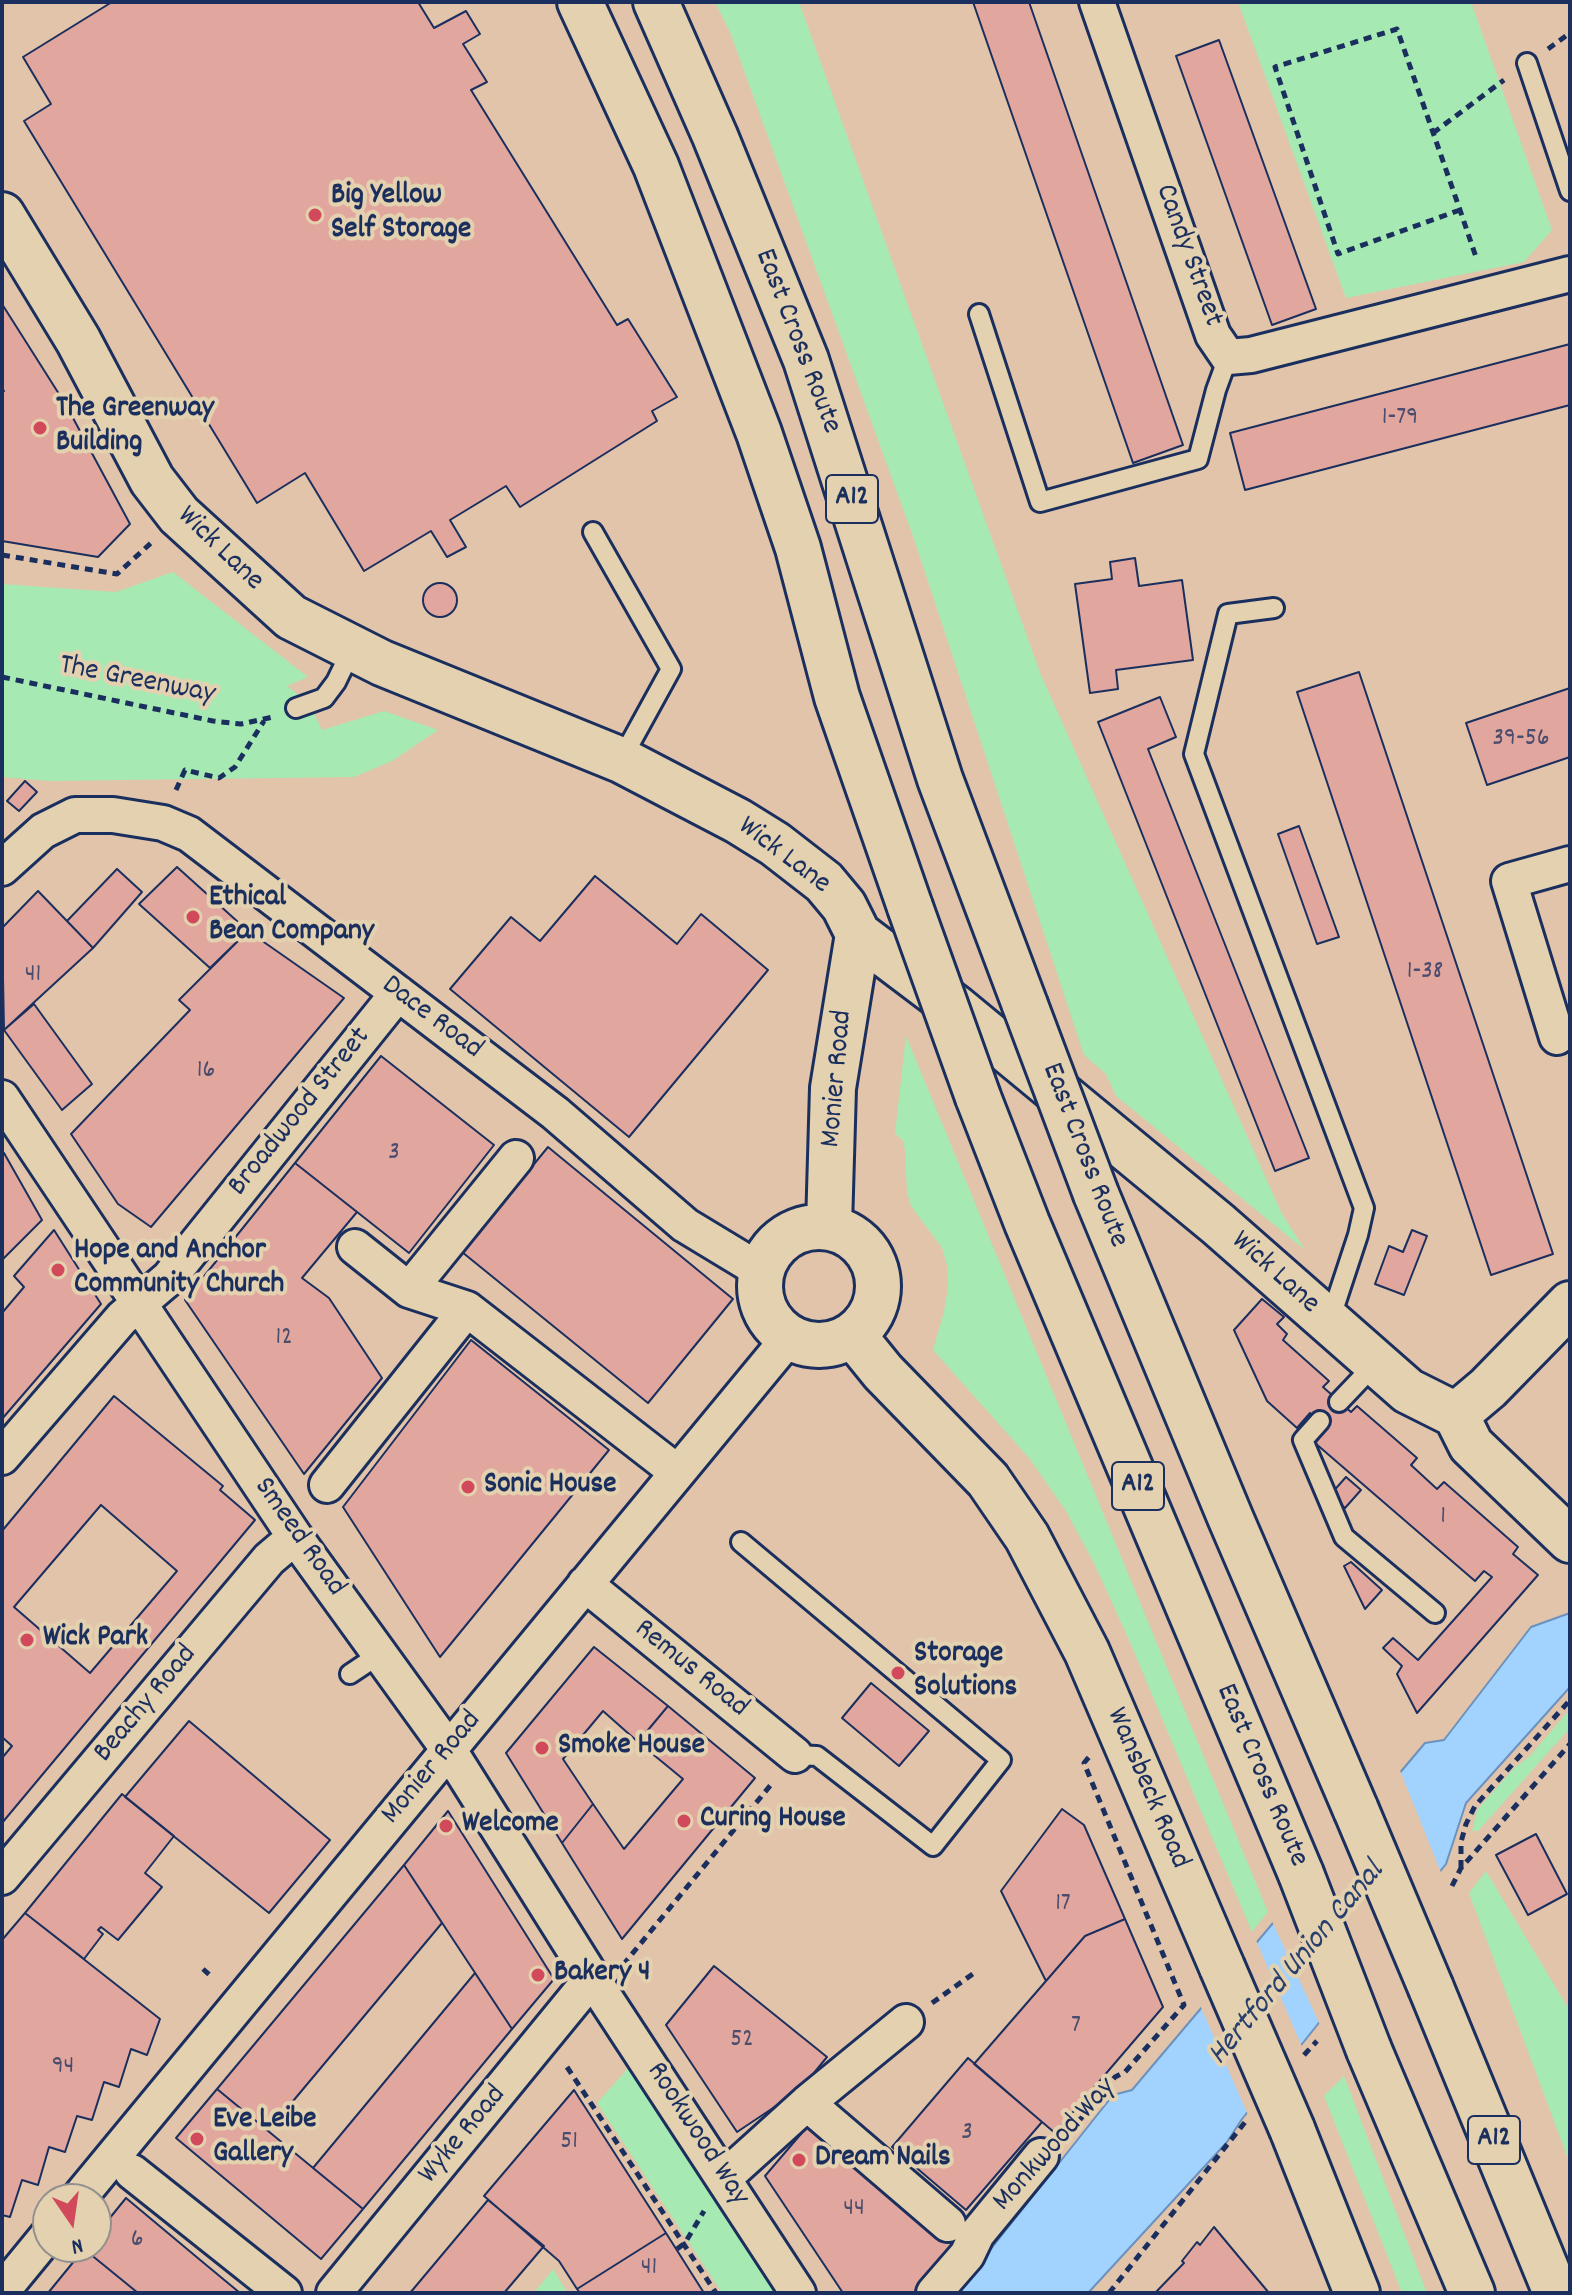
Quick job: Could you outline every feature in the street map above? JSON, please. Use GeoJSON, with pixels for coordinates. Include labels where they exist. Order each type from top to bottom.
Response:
{"type":"FeatureCollection","features":[{"type":"Feature","properties":{"kind":"main road","name":"East Cross Route"},"geometry":{"type":"LineString","coordinates":[[580,2],[656,166],[759,433],[798,548],[837,697],[978,1097],[1027,1223],[1301,1874],[1369,2050],[1472,2293]]}},
{"type":"Feature","properties":{"kind":"main road","name":"East Cross Route"},"geometry":{"type":"LineString","coordinates":[[656,2],[715,136],[806,360],[940,779],[1096,1194],[1431,1988],[1556,2293]]}},
{"type":"Feature","properties":{"kind":"main road","name":"Wick Lane"},"geometry":{"type":"LineString","coordinates":[[2,215],[78,340],[152,480],[179,515],[291,617],[352,649],[621,760],[738,821],[775,844],[824,882],[844,906],[858,934],[968,1018],[1218,1224],[1408,1391],[1456,1415]]}},
{"type":"Feature","properties":{"kind":"main road","name":"Monier Road"},"geometry":{"type":"LineString","coordinates":[[829,1226],[833,1088],[858,934]]}},
{"type":"Feature","properties":{"kind":"main road"},"geometry":{"type":"LineString","coordinates":[[829,1226],[855,1238],[869,1253],[875,1265],[878,1284],[875,1306],[853,1335],[838,1342],[821,1345],[788,1339],[765,1312],[759,1291],[761,1271],[769,1252],[793,1232],[829,1226]]}},
{"type":"Feature","properties":{"kind":"main road"},"geometry":{"type":"LineString","coordinates":[[1570,1304],[1488,1388],[1456,1415],[1471,1445],[1570,1540]]}},
{"type":"Feature","properties":{"kind":"main road","name":"Wansbeck Road"},"geometry":{"type":"LineString","coordinates":[[853,1335],[883,1372],[988,1480],[1027,1537],[1087,1652],[1292,2129],[1357,2293]]}},
{"type":"Feature","properties":{"kind":"street","name":"Candy Street"},"geometry":{"type":"LineString","coordinates":[[1097,2],[1213,335],[1228,357],[1251,355],[1570,274]]}},
{"type":"Feature","properties":{"kind":"street","name":"Dace Road"},"geometry":{"type":"LineString","coordinates":[[2,868],[43,831],[75,815],[113,815],[163,823],[189,834],[555,1113],[685,1225],[761,1271]]}},
{"type":"Feature","properties":{"kind":"street"},"geometry":{"type":"LineString","coordinates":[[1557,1037],[1509,881],[1570,864]]}},
{"type":"Feature","properties":{"kind":"street","name":"Broadwood Street"},"geometry":{"type":"LineString","coordinates":[[2,1457],[100,1342],[169,1278],[398,993]]}},
{"type":"Feature","properties":{"kind":"street","name":"Smeed Road"},"geometry":{"type":"LineString","coordinates":[[2,1098],[295,1537],[449,1750],[597,1985]]}},
{"type":"Feature","properties":{"kind":"street"},"geometry":{"type":"LineString","coordinates":[[409,1290],[516,1158]]}},
{"type":"Feature","properties":{"kind":"street"},"geometry":{"type":"LineString","coordinates":[[355,1247],[409,1290],[467,1309],[677,1472]]}},
{"type":"Feature","properties":{"kind":"street"},"geometry":{"type":"LineString","coordinates":[[327,1485],[467,1309]]}},
{"type":"Feature","properties":{"kind":"street","name":"Monier Road"},"geometry":{"type":"LineString","coordinates":[[91,2183],[788,1339]]}},
{"type":"Feature","properties":{"kind":"street","name":"Beachy Road"},"geometry":{"type":"LineString","coordinates":[[7,1862],[269,1559],[295,1537]]}},
{"type":"Feature","properties":{"kind":"street","name":"Remus Road"},"geometry":{"type":"LineString","coordinates":[[585,1584],[795,1755]]}},
{"type":"Feature","properties":{"kind":"street","name":"Wyke Road"},"geometry":{"type":"LineString","coordinates":[[334,2293],[544,2039],[597,1985]]}},
{"type":"Feature","properties":{"kind":"street","name":"Rookwood Way"},"geometry":{"type":"LineString","coordinates":[[597,1985],[798,2293]]}},
{"type":"Feature","properties":{"kind":"street"},"geometry":{"type":"LineString","coordinates":[[731,2189],[807,2103],[906,2022]]}},
{"type":"Feature","properties":{"kind":"street"},"geometry":{"type":"LineString","coordinates":[[807,2103],[948,2224]]}},
{"type":"Feature","properties":{"kind":"street","name":"Monkwood Way"},"geometry":{"type":"LineString","coordinates":[[934,2293],[967,2255],[977,2234],[1041,2156]]}},
{"type":"Feature","properties":{"kind":"street"},"geometry":{"type":"LineString","coordinates":[[132,2172],[284,2293]]}},
{"type":"Feature","properties":{"kind":"street"},"geometry":{"type":"LineString","coordinates":[[2,2291],[32,2254]]}},
{"type":"Feature","properties":{"kind":"lane"},"geometry":{"type":"LineString","coordinates":[[1527,63],[1570,191]]}},
{"type":"Feature","properties":{"kind":"lane"},"geometry":{"type":"LineString","coordinates":[[979,314],[1040,502],[1198,459],[1228,357]]}},
{"type":"Feature","properties":{"kind":"lane"},"geometry":{"type":"LineString","coordinates":[[593,532],[671,669],[621,760]]}},
{"type":"Feature","properties":{"kind":"lane"},"geometry":{"type":"LineString","coordinates":[[1274,608],[1228,614],[1194,754],[1364,1208],[1329,1323]]}},
{"type":"Feature","properties":{"kind":"lane"},"geometry":{"type":"LineString","coordinates":[[296,708],[324,698],[336,682],[352,649]]}},
{"type":"Feature","properties":{"kind":"lane"},"geometry":{"type":"LineString","coordinates":[[1339,1402],[1376,1363]]}},
{"type":"Feature","properties":{"kind":"lane"},"geometry":{"type":"LineString","coordinates":[[1320,1421],[1303,1440],[1344,1537],[1435,1613]]}},
{"type":"Feature","properties":{"kind":"lane"},"geometry":{"type":"LineString","coordinates":[[741,1542],[1001,1760],[933,1846],[817,1756],[795,1755]]}},
{"type":"Feature","properties":{"kind":"lane"},"geometry":{"type":"LineString","coordinates":[[350,1674],[380,1654]]}},
{"type":"Feature","properties":{"kind":"path"},"geometry":{"type":"LineString","coordinates":[[1460,210],[1338,254],[1275,67],[1397,29],[1460,210],[1489,295]]}},
{"type":"Feature","properties":{"kind":"path"},"geometry":{"type":"LineString","coordinates":[[1433,133],[1527,63]]}},
{"type":"Feature","properties":{"kind":"path"},"geometry":{"type":"LineString","coordinates":[[2,555],[117,574],[153,541]]}},
{"type":"Feature","properties":{"kind":"path","name":"The Greenway"},"geometry":{"type":"LineString","coordinates":[[2,677],[213,721],[241,724],[264,720],[235,767],[219,778],[185,770],[178,785]]}},
{"type":"Feature","properties":{"kind":"path"},"geometry":{"type":"LineString","coordinates":[[1461,1868],[1461,1842],[1475,1806],[1570,1700]]}},
{"type":"Feature","properties":{"kind":"path"},"geometry":{"type":"LineString","coordinates":[[1452,1886],[1461,1868],[1570,1744]]}},
{"type":"Feature","properties":{"kind":"path"},"geometry":{"type":"LineString","coordinates":[[597,1985],[795,1755]]}},
{"type":"Feature","properties":{"kind":"path","name":"Monkwood Way"},"geometry":{"type":"LineString","coordinates":[[1041,2156],[1056,2149],[1115,2077],[1125,2072],[1184,2005],[1084,1763]]}},
{"type":"Feature","properties":{"kind":"path"},"geometry":{"type":"LineString","coordinates":[[906,2022],[977,1971]]}},
{"type":"Feature","properties":{"kind":"path"},"geometry":{"type":"LineString","coordinates":[[544,2039],[578,2081],[716,2293]]}},
{"type":"Feature","properties":{"kind":"path"},"geometry":{"type":"LineString","coordinates":[[1300,2060],[1317,2041]]}},
{"type":"Feature","properties":{"kind":"path"},"geometry":{"type":"LineString","coordinates":[[1109,2293],[1247,2120]]}},
{"type":"Feature","properties":{"kind":"path"},"geometry":{"type":"LineString","coordinates":[[677,2249],[685,2243]]}},
{"type":"Feature","properties":{"kind":"green space"},"geometry":{"type":"Polygon","coordinates":[[[715,2],[799,2],[1041,675],[1282,1214],[1305,1250],[1116,1096],[1106,1074],[1084,1055],[915,542],[730,32],[715,2]]]}},
{"type":"Feature","properties":{"kind":"green space"},"geometry":{"type":"Polygon","coordinates":[[[1238,2],[1471,2],[1552,230],[1524,262],[1346,298],[1238,2]]]}},
{"type":"Feature","properties":{"kind":"green space"},"geometry":{"type":"Polygon","coordinates":[[[173,572],[308,677],[287,686],[309,703],[322,730],[384,711],[438,730],[392,761],[354,777],[49,781],[2,777],[2,584],[116,592],[173,572]]]}},
{"type":"Feature","properties":{"kind":"green space"},"geometry":{"type":"Polygon","coordinates":[[[906,1036],[1268,1912],[1252,1932],[1129,1640],[1066,1511],[1029,1458],[933,1350],[944,1312],[947,1265],[942,1248],[911,1206],[907,1192],[905,1150],[903,1141],[895,1133],[906,1036]]]}},
{"type":"Feature","properties":{"kind":"green space"},"geometry":{"type":"Polygon","coordinates":[[[1570,1709],[1570,1728],[1478,1831],[1472,1831],[1477,1810],[1514,1768],[1530,1756],[1570,1709]]]}},
{"type":"Feature","properties":{"kind":"green space"},"geometry":{"type":"Polygon","coordinates":[[[1486,1871],[1570,2011],[1570,2164],[1469,1893],[1486,1871]]]}},
{"type":"Feature","properties":{"kind":"green space"},"geometry":{"type":"Polygon","coordinates":[[[638,2057],[789,2293],[722,2293],[597,2103],[638,2057]]]}},
{"type":"Feature","properties":{"kind":"green space"},"geometry":{"type":"Polygon","coordinates":[[[1344,2076],[1427,2293],[1402,2293],[1324,2096],[1344,2076]]]}},
{"type":"Feature","properties":{"kind":"green space"},"geometry":{"type":"Polygon","coordinates":[[[553,2269],[567,2292],[534,2293],[553,2269]]]}},
{"type":"Feature","properties":{"kind":"water","name":"Hertford Union Canal"},"geometry":{"type":"Polygon","coordinates":[[[1570,1613],[1570,1687],[1466,1803],[1446,1864],[1242,2119],[1227,2142],[1088,2293],[956,2293],[1113,2095],[1132,2090],[1425,1743],[1444,1740],[1531,1627],[1570,1613]]]}},
{"type":"Feature","properties":{"kind":"pier"},"geometry":{"type":"Polygon","coordinates":[[[1399,1768],[1442,1875],[1321,2027],[1271,1919],[1399,1768]]]}},
{"type":"Feature","properties":{"kind":"pier"},"geometry":{"type":"Polygon","coordinates":[[[1255,1938],[1303,2049],[1249,2117],[1199,2003],[1255,1938]]]}},
{"type":"Feature","properties":{"kind":"building","name":"Big Yellow Self Storage"},"geometry":{"type":"Polygon","coordinates":[[[112,2],[418,2],[434,28],[466,11],[480,34],[463,44],[487,82],[471,90],[617,325],[628,319],[677,397],[652,411],[657,421],[520,507],[506,486],[450,520],[466,547],[447,557],[431,531],[364,571],[305,473],[257,503],[24,121],[51,104],[23,57],[112,2]]]}},
{"type":"Feature","properties":{"kind":"building"},"geometry":{"type":"Polygon","coordinates":[[[973,2],[1029,2],[1183,445],[1133,463],[973,2]]]}},
{"type":"Feature","properties":{"kind":"building"},"geometry":{"type":"Polygon","coordinates":[[[1219,40],[1316,309],[1272,325],[1176,56],[1219,40]]]}},
{"type":"Feature","properties":{"kind":"building","name":"The Greenway Building"},"geometry":{"type":"Polygon","coordinates":[[[2,304],[66,405],[130,524],[98,557],[2,541],[2,304]]]}},
{"type":"Feature","properties":{"kind":"building"},"geometry":{"type":"Polygon","coordinates":[[[1570,344],[1570,405],[1245,490],[1230,433],[1570,344]]]}},
{"type":"Feature","properties":{"kind":"building"},"geometry":{"type":"Polygon","coordinates":[[[1135,558],[1139,586],[1182,580],[1193,660],[1116,670],[1118,689],[1090,693],[1075,584],[1112,579],[1110,562],[1135,558]]]}},
{"type":"Feature","properties":{"kind":"building"},"geometry":{"type":"Polygon","coordinates":[[[440,583],[452,588],[457,600],[452,612],[440,617],[428,612],[423,600],[428,588],[440,583]]]}},
{"type":"Feature","properties":{"kind":"building"},"geometry":{"type":"Polygon","coordinates":[[[1359,672],[1553,1254],[1491,1275],[1297,692],[1359,672]]]}},
{"type":"Feature","properties":{"kind":"building"},"geometry":{"type":"Polygon","coordinates":[[[1570,688],[1570,757],[1487,785],[1466,723],[1570,688]]]}},
{"type":"Feature","properties":{"kind":"building"},"geometry":{"type":"Polygon","coordinates":[[[1160,697],[1176,737],[1148,749],[1309,1158],[1275,1171],[1098,722],[1160,697]]]}},
{"type":"Feature","properties":{"kind":"building"},"geometry":{"type":"Polygon","coordinates":[[[25,781],[37,792],[19,811],[7,801],[25,781]]]}},
{"type":"Feature","properties":{"kind":"building"},"geometry":{"type":"Polygon","coordinates":[[[1299,826],[1339,937],[1317,944],[1278,834],[1299,826]]]}},
{"type":"Feature","properties":{"kind":"building","name":"Ethical Bean Company"},"geometry":{"type":"Polygon","coordinates":[[[177,867],[248,931],[210,968],[139,904],[177,867]]]}},
{"type":"Feature","properties":{"kind":"building"},"geometry":{"type":"Polygon","coordinates":[[[117,869],[142,892],[93,948],[67,921],[117,869]]]}},
{"type":"Feature","properties":{"kind":"building"},"geometry":{"type":"Polygon","coordinates":[[[595,876],[677,944],[701,914],[768,970],[629,1137],[450,989],[511,917],[540,941],[595,876]]]}},
{"type":"Feature","properties":{"kind":"building"},"geometry":{"type":"Polygon","coordinates":[[[38,891],[93,948],[4,1030],[2,928],[38,891]]]}},
{"type":"Feature","properties":{"kind":"building"},"geometry":{"type":"Polygon","coordinates":[[[248,931],[344,998],[151,1227],[118,1204],[71,1134],[190,1010],[179,1000],[248,931]]]}},
{"type":"Feature","properties":{"kind":"building"},"geometry":{"type":"Polygon","coordinates":[[[34,1004],[92,1084],[62,1110],[4,1030],[34,1004]]]}},
{"type":"Feature","properties":{"kind":"building"},"geometry":{"type":"Polygon","coordinates":[[[381,1056],[494,1145],[409,1253],[295,1163],[381,1056]]]}},
{"type":"Feature","properties":{"kind":"building"},"geometry":{"type":"Polygon","coordinates":[[[548,1147],[733,1299],[648,1403],[462,1252],[548,1147]]]}},
{"type":"Feature","properties":{"kind":"building"},"geometry":{"type":"Polygon","coordinates":[[[4,1153],[42,1220],[2,1260],[2,1155],[4,1153]]]}},
{"type":"Feature","properties":{"kind":"building"},"geometry":{"type":"Polygon","coordinates":[[[295,1163],[357,1212],[302,1278],[329,1298],[382,1378],[304,1474],[185,1300],[295,1163]]]}},
{"type":"Feature","properties":{"kind":"building"},"geometry":{"type":"Polygon","coordinates":[[[54,1230],[101,1304],[2,1419],[2,1313],[24,1287],[14,1276],[54,1230]]]}},
{"type":"Feature","properties":{"kind":"building"},"geometry":{"type":"Polygon","coordinates":[[[1412,1230],[1427,1236],[1404,1295],[1375,1284],[1389,1246],[1403,1252],[1412,1230]]]}},
{"type":"Feature","properties":{"kind":"building"},"geometry":{"type":"Polygon","coordinates":[[[1262,1299],[1284,1317],[1277,1324],[1287,1334],[1283,1340],[1329,1381],[1323,1387],[1351,1412],[1357,1406],[1417,1458],[1411,1465],[1437,1489],[1444,1482],[1518,1547],[1513,1554],[1538,1575],[1417,1713],[1397,1674],[1402,1666],[1383,1648],[1393,1638],[1418,1660],[1492,1577],[1484,1571],[1475,1581],[1315,1443],[1327,1428],[1310,1413],[1297,1428],[1267,1401],[1234,1330],[1262,1299]]]}},
{"type":"Feature","properties":{"kind":"building","name":"Sonic House"},"geometry":{"type":"Polygon","coordinates":[[[471,1340],[609,1450],[440,1657],[343,1507],[471,1340]]]}},
{"type":"Feature","properties":{"kind":"building","name":"Wick Park"},"geometry":{"type":"Polygon","coordinates":[[[114,1396],[223,1486],[220,1490],[255,1520],[2,1823],[2,1758],[12,1746],[2,1737],[2,1531],[114,1396]],[[101,1505],[14,1607],[90,1673],[177,1571],[101,1505]]]}},
{"type":"Feature","properties":{"kind":"building"},"geometry":{"type":"Polygon","coordinates":[[[1346,1477],[1361,1490],[1345,1508],[1330,1495],[1346,1477]]]}},
{"type":"Feature","properties":{"kind":"building"},"geometry":{"type":"Polygon","coordinates":[[[1351,1562],[1382,1590],[1365,1609],[1344,1566],[1351,1562]]]}},
{"type":"Feature","properties":{"kind":"building","name":"Smoke House"},"geometry":{"type":"Polygon","coordinates":[[[594,1647],[668,1706],[638,1742],[603,1711],[563,1759],[593,1804],[562,1843],[506,1753],[594,1647]]]}},
{"type":"Feature","properties":{"kind":"building"},"geometry":{"type":"Polygon","coordinates":[[[871,1683],[929,1731],[899,1766],[842,1718],[871,1683]]]}},
{"type":"Feature","properties":{"kind":"building","name":"Curing House"},"geometry":{"type":"Polygon","coordinates":[[[668,1706],[755,1778],[622,1939],[562,1843],[593,1804],[624,1849],[683,1779],[638,1742],[668,1706]]]}},
{"type":"Feature","properties":{"kind":"building"},"geometry":{"type":"Polygon","coordinates":[[[189,1721],[330,1840],[269,1913],[125,1797],[189,1721]]]}},
{"type":"Feature","properties":{"kind":"building"},"geometry":{"type":"Polygon","coordinates":[[[122,1794],[174,1836],[145,1873],[162,1887],[118,1940],[101,1927],[98,1930],[103,1934],[84,1959],[25,1913],[122,1794]]]}},
{"type":"Feature","properties":{"kind":"building"},"geometry":{"type":"Polygon","coordinates":[[[1062,1809],[1084,1825],[1125,1919],[1085,1936],[1046,1981],[1001,1891],[1062,1809]]]}},
{"type":"Feature","properties":{"kind":"building"},"geometry":{"type":"Polygon","coordinates":[[[448,1811],[554,1979],[512,2029],[404,1865],[448,1811]]]}},
{"type":"Feature","properties":{"kind":"building"},"geometry":{"type":"Polygon","coordinates":[[[1536,1834],[1567,1894],[1528,1915],[1496,1855],[1536,1834]]]}},
{"type":"Feature","properties":{"kind":"building"},"geometry":{"type":"Polygon","coordinates":[[[404,1865],[442,1923],[268,2131],[217,2089],[404,1865]]]}},
{"type":"Feature","properties":{"kind":"building"},"geometry":{"type":"Polygon","coordinates":[[[25,1913],[160,2019],[147,2055],[131,2049],[119,2087],[104,2082],[92,2120],[77,2116],[65,2152],[49,2147],[39,2183],[22,2180],[10,2217],[2,2215],[2,1940],[25,1913]]]}},
{"type":"Feature","properties":{"kind":"building"},"geometry":{"type":"Polygon","coordinates":[[[1125,1919],[1163,2007],[1055,2133],[974,2064],[1085,1936],[1125,1919]]]}},
{"type":"Feature","properties":{"kind":"building"},"geometry":{"type":"Polygon","coordinates":[[[714,1966],[827,2057],[800,2090],[737,2132],[666,2025],[714,1966]]]}},
{"type":"Feature","properties":{"kind":"building"},"geometry":{"type":"Polygon","coordinates":[[[475,1973],[512,2029],[363,2209],[313,2168],[475,1973]]]}},
{"type":"Feature","properties":{"kind":"building"},"geometry":{"type":"Polygon","coordinates":[[[968,2058],[1042,2122],[966,2210],[892,2147],[968,2058]]]}},
{"type":"Feature","properties":{"kind":"building"},"geometry":{"type":"Polygon","coordinates":[[[217,2089],[363,2209],[321,2259],[176,2138],[217,2089]]]}},
{"type":"Feature","properties":{"kind":"building"},"geometry":{"type":"Polygon","coordinates":[[[574,2090],[666,2233],[577,2289],[559,2261],[484,2196],[574,2090]]]}},
{"type":"Feature","properties":{"kind":"building"},"geometry":{"type":"Polygon","coordinates":[[[812,2121],[961,2244],[920,2293],[843,2293],[765,2176],[812,2121]]]}},
{"type":"Feature","properties":{"kind":"building"},"geometry":{"type":"Polygon","coordinates":[[[126,2198],[240,2293],[138,2293],[101,2263],[112,2263],[112,2215],[126,2198]]]}},
{"type":"Feature","properties":{"kind":"building"},"geometry":{"type":"Polygon","coordinates":[[[488,2200],[544,2246],[504,2293],[410,2293],[488,2200]]]}},
{"type":"Feature","properties":{"kind":"building"},"geometry":{"type":"Polygon","coordinates":[[[1214,2227],[1269,2293],[1155,2293],[1184,2263],[1182,2261],[1197,2242],[1200,2245],[1214,2227]]]}},
{"type":"Feature","properties":{"kind":"building"},"geometry":{"type":"Polygon","coordinates":[[[666,2233],[704,2293],[580,2293],[577,2289],[666,2233]]]}},
{"type":"Feature","properties":{"kind":"building"},"geometry":{"type":"Polygon","coordinates":[[[73,2263],[101,2263],[138,2293],[48,2293],[73,2263]]]}},
{"type":"Feature","properties":{"kind":"place","name":"Big Yellow Self Storage"},"geometry":{"type":"Point","coordinates":[315,215]}},
{"type":"Feature","properties":{"kind":"place","name":"The Greenway Building"},"geometry":{"type":"Point","coordinates":[40,428]}},
{"type":"Feature","properties":{"kind":"place","name":"Ethical Bean Company"},"geometry":{"type":"Point","coordinates":[193,917]}},
{"type":"Feature","properties":{"kind":"place","name":"Hope and Anchor Community Church"},"geometry":{"type":"Point","coordinates":[58,1270]}},
{"type":"Feature","properties":{"kind":"place","name":"Sonic House"},"geometry":{"type":"Point","coordinates":[468,1487]}},
{"type":"Feature","properties":{"kind":"place","name":"Wick Park"},"geometry":{"type":"Point","coordinates":[27,1640]}},
{"type":"Feature","properties":{"kind":"place","name":"Storage Solutions"},"geometry":{"type":"Point","coordinates":[898,1673]}},
{"type":"Feature","properties":{"kind":"place","name":"Smoke House"},"geometry":{"type":"Point","coordinates":[542,1748]}},
{"type":"Feature","properties":{"kind":"place","name":"Curing House"},"geometry":{"type":"Point","coordinates":[684,1821]}},
{"type":"Feature","properties":{"kind":"place","name":"Welcome"},"geometry":{"type":"Point","coordinates":[446,1826]}},
{"type":"Feature","properties":{"kind":"place","name":"Bakery 4"},"geometry":{"type":"Point","coordinates":[538,1975]}},
{"type":"Feature","properties":{"kind":"place","name":"Eve Leibe Gallery"},"geometry":{"type":"Point","coordinates":[197,2139]}},
{"type":"Feature","properties":{"kind":"place","name":"Dream Nails"},"geometry":{"type":"Point","coordinates":[799,2160]}}]}
